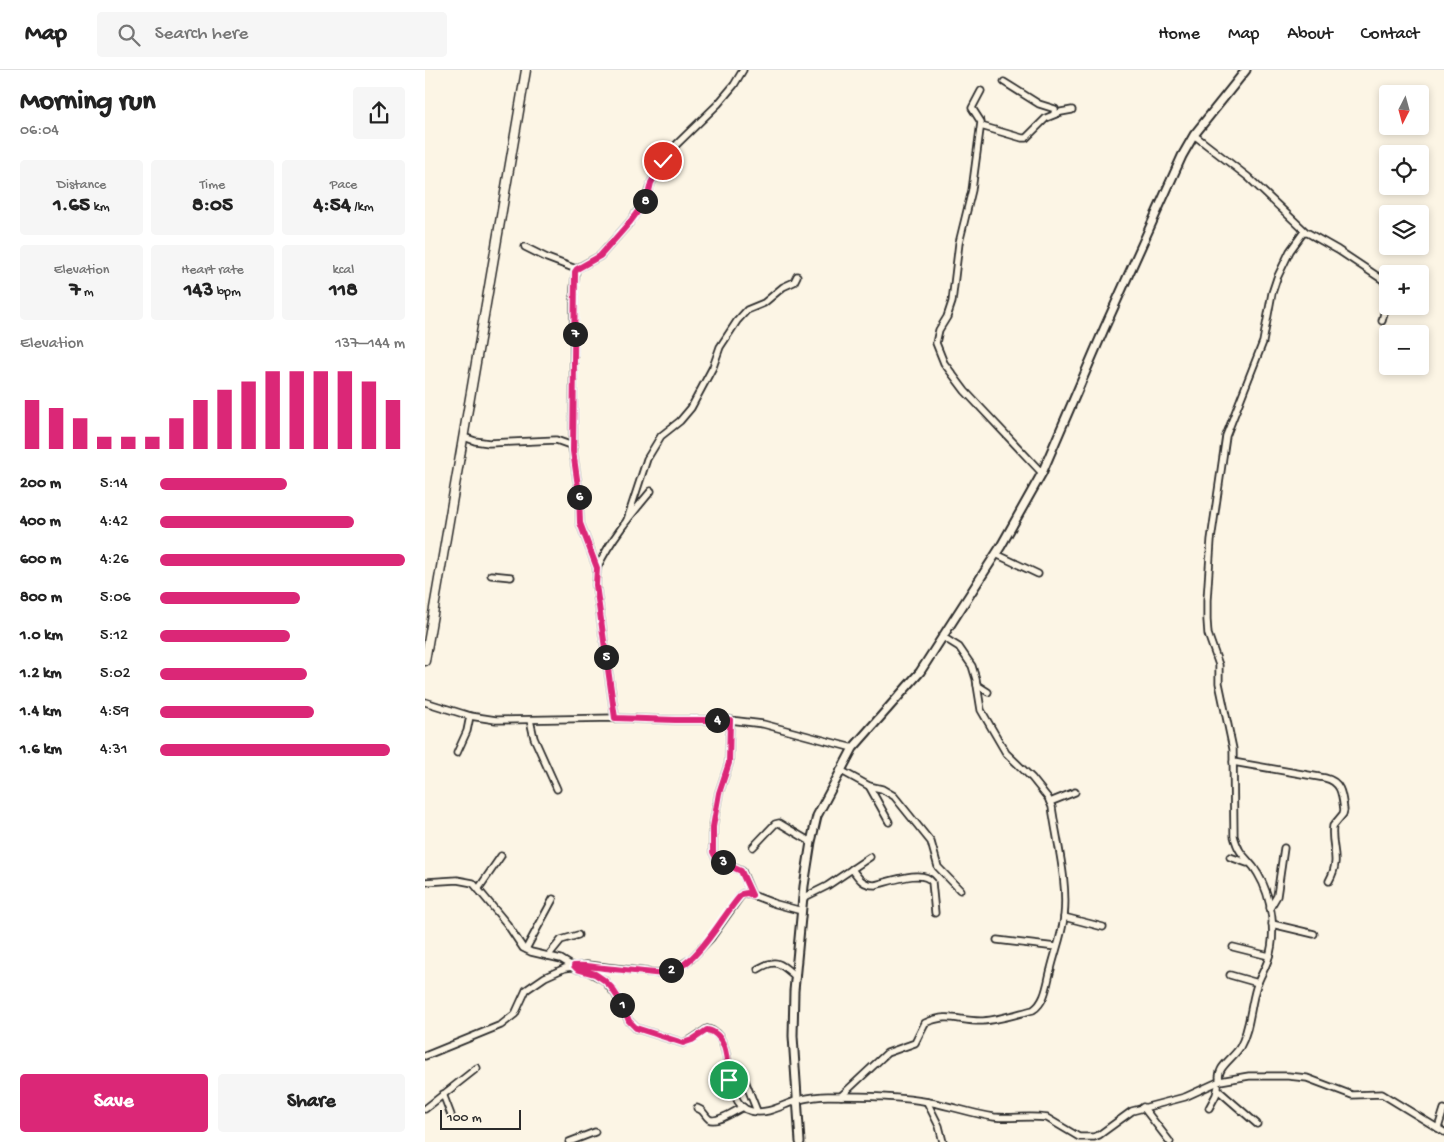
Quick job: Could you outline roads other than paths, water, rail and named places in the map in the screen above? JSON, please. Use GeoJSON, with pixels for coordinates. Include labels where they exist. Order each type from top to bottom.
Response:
{"type":"FeatureCollection","features":[{"type":"Feature","properties":{"kind":"main road"},"geometry":{"type":"LineString","coordinates":[[425,661],[526,70]]}},
{"type":"Feature","properties":{"kind":"street"},"geometry":{"type":"LineString","coordinates":[[525,247],[547,258],[577,269],[600,256],[630,222],[647,199],[651,183],[663,161],[677,144],[718,104],[734,85],[743,70]]}},
{"type":"Feature","properties":{"kind":"street"},"geometry":{"type":"LineString","coordinates":[[800,1142],[793,1036],[796,977],[801,911],[811,842],[817,816],[853,748],[920,672],[996,554],[1042,473],[1165,191],[1194,135],[1246,70]]}},
{"type":"Feature","properties":{"kind":"street"},"geometry":{"type":"LineString","coordinates":[[1004,82],[1039,104],[1055,109],[1054,114]]}},
{"type":"Feature","properties":{"kind":"street"},"geometry":{"type":"LineString","coordinates":[[981,91],[971,108],[979,118],[981,126],[972,190],[959,243],[952,302],[947,317],[939,330],[936,344],[944,363],[965,391],[1042,473]]}},
{"type":"Feature","properties":{"kind":"street"},"geometry":{"type":"LineString","coordinates":[[981,126],[1011,137],[1022,138],[1029,134],[1039,122],[1054,114],[1072,110]]}},
{"type":"Feature","properties":{"kind":"street"},"geometry":{"type":"LineString","coordinates":[[1194,135],[1248,177],[1306,232],[1339,250],[1379,277]]}},
{"type":"Feature","properties":{"kind":"street"},"geometry":{"type":"LineString","coordinates":[[1209,1108],[1217,1090],[1219,1072],[1235,1055],[1244,1038],[1258,983],[1269,956],[1272,924],[1270,908],[1261,879],[1241,855],[1234,836],[1233,762],[1230,732],[1219,683],[1219,666],[1208,634],[1208,564],[1224,445],[1235,411],[1263,342],[1277,278],[1290,251],[1306,232]]}},
{"type":"Feature","properties":{"kind":"street"},"geometry":{"type":"LineString","coordinates":[[577,269],[574,288],[572,447],[579,493],[580,523],[597,568]]}},
{"type":"Feature","properties":{"kind":"street"},"geometry":{"type":"LineString","coordinates":[[627,520],[647,459],[661,436],[680,421],[691,408],[713,367],[720,347],[737,321],[747,310],[764,303],[783,287],[794,282],[797,276]]}},
{"type":"Feature","properties":{"kind":"street"},"geometry":{"type":"LineString","coordinates":[[1382,321],[1384,315]]}},
{"type":"Feature","properties":{"kind":"street"},"geometry":{"type":"LineString","coordinates":[[463,437],[489,443],[556,440],[572,447]]}},
{"type":"Feature","properties":{"kind":"street"},"geometry":{"type":"LineString","coordinates":[[615,718],[596,585],[597,568],[607,548],[651,491]]}},
{"type":"Feature","properties":{"kind":"street"},"geometry":{"type":"LineString","coordinates":[[996,554],[1038,574]]}},
{"type":"Feature","properties":{"kind":"street"},"geometry":{"type":"LineString","coordinates":[[491,575],[511,577]]}},
{"type":"Feature","properties":{"kind":"street"},"geometry":{"type":"LineString","coordinates":[[841,1096],[891,1050],[915,1043],[925,1023],[943,1017],[980,1021],[993,1020],[1025,1012],[1038,1006],[1046,988],[1064,917],[1063,883],[1050,802],[1032,778],[1006,753],[981,710],[977,685],[971,666],[959,647],[943,637]]}},
{"type":"Feature","properties":{"kind":"street"},"geometry":{"type":"LineString","coordinates":[[977,685],[989,692]]}},
{"type":"Feature","properties":{"kind":"street"},"geometry":{"type":"LineString","coordinates":[[425,702],[470,716],[496,720],[615,718],[730,720],[781,728],[853,748]]}},
{"type":"Feature","properties":{"kind":"street"},"geometry":{"type":"LineString","coordinates":[[457,753],[467,731],[470,716]]}},
{"type":"Feature","properties":{"kind":"street"},"geometry":{"type":"LineString","coordinates":[[530,720],[534,738],[557,789]]}},
{"type":"Feature","properties":{"kind":"street"},"geometry":{"type":"LineString","coordinates":[[730,720],[729,763],[719,793],[713,827],[713,852],[717,860],[741,871],[752,895]]}},
{"type":"Feature","properties":{"kind":"street"},"geometry":{"type":"LineString","coordinates":[[1233,762],[1325,778],[1337,782],[1344,810],[1333,826],[1336,862],[1334,872],[1329,880]]}},
{"type":"Feature","properties":{"kind":"street"},"geometry":{"type":"LineString","coordinates":[[840,770],[869,786],[887,791],[901,803],[931,842],[938,867],[960,890]]}},
{"type":"Feature","properties":{"kind":"street"},"geometry":{"type":"LineString","coordinates":[[869,786],[889,822]]}},
{"type":"Feature","properties":{"kind":"street"},"geometry":{"type":"LineString","coordinates":[[1050,802],[1075,792]]}},
{"type":"Feature","properties":{"kind":"street"},"geometry":{"type":"LineString","coordinates":[[753,847],[779,823],[811,842]]}},
{"type":"Feature","properties":{"kind":"street"},"geometry":{"type":"LineString","coordinates":[[1270,908],[1277,896],[1284,848]]}},
{"type":"Feature","properties":{"kind":"street"},"geometry":{"type":"LineString","coordinates":[[479,888],[501,856]]}},
{"type":"Feature","properties":{"kind":"street"},"geometry":{"type":"LineString","coordinates":[[803,898],[827,886],[870,857]]}},
{"type":"Feature","properties":{"kind":"street"},"geometry":{"type":"LineString","coordinates":[[1230,857],[1251,865]]}},
{"type":"Feature","properties":{"kind":"street"},"geometry":{"type":"LineString","coordinates":[[853,869],[860,880],[869,885],[920,875],[929,878],[932,882],[935,913]]}},
{"type":"Feature","properties":{"kind":"street"},"geometry":{"type":"LineString","coordinates":[[425,882],[467,881],[479,888],[526,950],[561,960],[577,969],[595,974],[604,980],[611,987],[621,1002],[629,1021],[636,1028],[679,1042],[688,1042],[707,1030],[715,1033],[724,1046],[729,1080],[740,1105],[757,1111],[773,1110],[798,1100],[825,1096],[891,1097],[927,1102],[993,1117],[1047,1118],[1072,1134],[1087,1138],[1099,1135],[1132,1111],[1143,1107],[1185,1097],[1219,1081],[1267,1075],[1307,1078],[1352,1095],[1377,1093],[1388,1096],[1441,1130],[1444,1109]]}},
{"type":"Feature","properties":{"kind":"street"},"geometry":{"type":"LineString","coordinates":[[425,1056],[501,1025],[515,1014],[526,990],[545,977],[574,966],[587,965],[657,973],[678,967],[691,959],[711,938],[742,894],[747,893],[775,904],[801,911]]}},
{"type":"Feature","properties":{"kind":"street"},"geometry":{"type":"LineString","coordinates":[[526,950],[553,898]]}},
{"type":"Feature","properties":{"kind":"street"},"geometry":{"type":"LineString","coordinates":[[1064,917],[1103,926]]}},
{"type":"Feature","properties":{"kind":"street"},"geometry":{"type":"LineString","coordinates":[[1272,924],[1314,934]]}},
{"type":"Feature","properties":{"kind":"street"},"geometry":{"type":"LineString","coordinates":[[548,956],[561,940],[578,935]]}},
{"type":"Feature","properties":{"kind":"street"},"geometry":{"type":"LineString","coordinates":[[997,940],[1056,947]]}},
{"type":"Feature","properties":{"kind":"street"},"geometry":{"type":"LineString","coordinates":[[1233,947],[1269,956]]}},
{"type":"Feature","properties":{"kind":"street"},"geometry":{"type":"LineString","coordinates":[[758,969],[771,962],[775,962],[782,965],[796,977]]}},
{"type":"Feature","properties":{"kind":"street"},"geometry":{"type":"LineString","coordinates":[[1230,975],[1258,983]]}},
{"type":"Feature","properties":{"kind":"street"},"geometry":{"type":"LineString","coordinates":[[425,1108],[477,1068]]}},
{"type":"Feature","properties":{"kind":"street"},"geometry":{"type":"LineString","coordinates":[[744,1078],[757,1111]]}},
{"type":"Feature","properties":{"kind":"street"},"geometry":{"type":"LineString","coordinates":[[1217,1090],[1257,1124]]}},
{"type":"Feature","properties":{"kind":"street"},"geometry":{"type":"LineString","coordinates":[[443,1094],[451,1116]]}},
{"type":"Feature","properties":{"kind":"street"},"geometry":{"type":"LineString","coordinates":[[927,1102],[939,1126],[943,1142]]}},
{"type":"Feature","properties":{"kind":"street"},"geometry":{"type":"LineString","coordinates":[[697,1108],[711,1120],[720,1119],[743,1107]]}},
{"type":"Feature","properties":{"kind":"street"},"geometry":{"type":"LineString","coordinates":[[1143,1107],[1170,1142]]}},
{"type":"Feature","properties":{"kind":"street"},"geometry":{"type":"LineString","coordinates":[[569,1142],[595,1132]]}}]}
